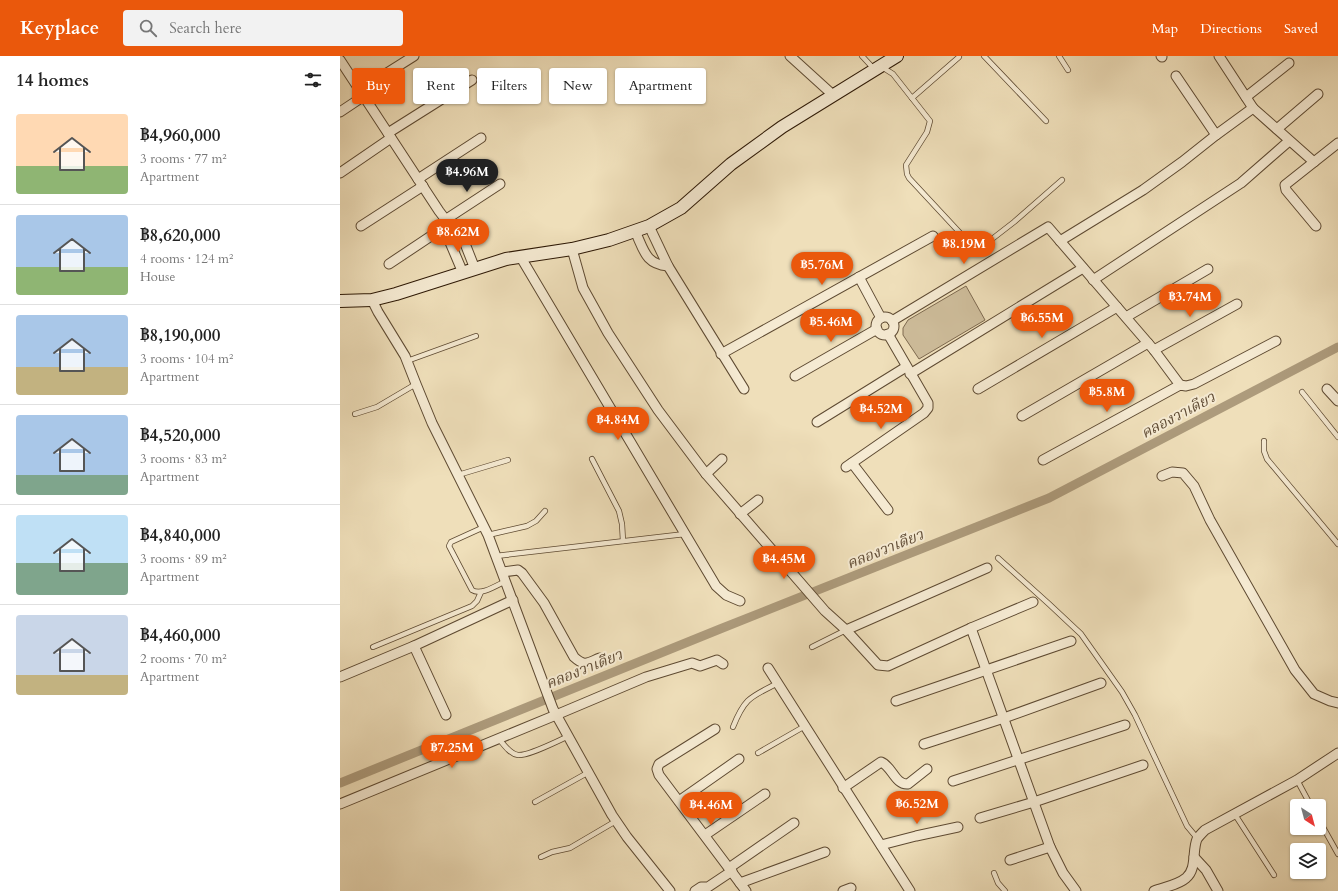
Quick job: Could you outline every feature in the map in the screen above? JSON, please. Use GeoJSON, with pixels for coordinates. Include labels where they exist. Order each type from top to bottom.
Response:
{"type":"FeatureCollection","features":[{"type":"Feature","properties":{"kind":"street"},"geometry":{"type":"LineString","coordinates":[[397,68],[414,56]]}},
{"type":"Feature","properties":{"kind":"street"},"geometry":{"type":"LineString","coordinates":[[790,56],[833,95]]}},
{"type":"Feature","properties":{"kind":"street"},"geometry":{"type":"LineString","coordinates":[[340,301],[372,300],[506,259],[609,240],[649,226],[681,208],[731,164],[782,127],[896,56]]}},
{"type":"Feature","properties":{"kind":"street"},"geometry":{"type":"LineString","coordinates":[[1219,56],[1253,108],[1314,162]]}},
{"type":"Feature","properties":{"kind":"street"},"geometry":{"type":"LineString","coordinates":[[340,60],[352,78]]}},
{"type":"Feature","properties":{"kind":"street"},"geometry":{"type":"LineString","coordinates":[[1246,97],[1288,63]]}},
{"type":"Feature","properties":{"kind":"street"},"geometry":{"type":"LineString","coordinates":[[1176,76],[1216,135]]}},
{"type":"Feature","properties":{"kind":"street"},"geometry":{"type":"LineString","coordinates":[[340,172],[472,80]]}},
{"type":"Feature","properties":{"kind":"street"},"geometry":{"type":"LineString","coordinates":[[1277,129],[1318,94]]}},
{"type":"Feature","properties":{"kind":"street"},"geometry":{"type":"LineString","coordinates":[[340,112],[352,102]]}},
{"type":"Feature","properties":{"kind":"street"},"geometry":{"type":"LineString","coordinates":[[369,104],[420,183],[449,224],[462,236],[475,269]]}},
{"type":"Feature","properties":{"kind":"street"},"geometry":{"type":"LineString","coordinates":[[1060,241],[1143,190],[1253,108]]}},
{"type":"Feature","properties":{"kind":"street"},"geometry":{"type":"LineString","coordinates":[[361,226],[481,138]]}},
{"type":"Feature","properties":{"kind":"street"},"geometry":{"type":"LineString","coordinates":[[1093,280],[1241,183],[1289,141]]}},
{"type":"Feature","properties":{"kind":"street"},"geometry":{"type":"LineString","coordinates":[[1316,226],[1285,188],[1285,185],[1338,143]]}},
{"type":"Feature","properties":{"kind":"street"},"geometry":{"type":"LineString","coordinates":[[389,264],[449,224],[500,184]]}},
{"type":"Feature","properties":{"kind":"street"},"geometry":{"type":"LineString","coordinates":[[449,224],[449,240],[463,273]]}},
{"type":"Feature","properties":{"kind":"street"},"geometry":{"type":"LineString","coordinates":[[649,226],[668,266],[744,389]]}},
{"type":"Feature","properties":{"kind":"street"},"geometry":{"type":"LineString","coordinates":[[892,321],[1048,227],[1151,346],[1180,385]]}},
{"type":"Feature","properties":{"kind":"street"},"geometry":{"type":"LineString","coordinates":[[635,231],[648,260],[660,266],[668,266]]}},
{"type":"Feature","properties":{"kind":"street"},"geometry":{"type":"LineString","coordinates":[[721,354],[933,236]]}},
{"type":"Feature","properties":{"kind":"street"},"geometry":{"type":"LineString","coordinates":[[572,248],[583,288],[608,333],[658,410],[706,474],[740,514],[825,611],[846,630],[878,665],[888,666],[971,628],[1033,602]]}},
{"type":"Feature","properties":{"kind":"street"},"geometry":{"type":"LineString","coordinates":[[520,256],[716,586],[726,595],[740,601]]}},
{"type":"Feature","properties":{"kind":"street"},"geometry":{"type":"LineString","coordinates":[[816,422],[1083,268]]}},
{"type":"Feature","properties":{"kind":"street"},"geometry":{"type":"LineString","coordinates":[[1126,317],[1208,269]]}},
{"type":"Feature","properties":{"kind":"street"},"geometry":{"type":"LineString","coordinates":[[860,277],[881,318]]}},
{"type":"Feature","properties":{"kind":"street"},"geometry":{"type":"LineString","coordinates":[[372,300],[405,356],[432,423],[486,531],[503,572],[547,694],[555,712],[616,821],[670,891]]}},
{"type":"Feature","properties":{"kind":"street"},"geometry":{"type":"LineString","coordinates":[[1022,416],[1151,346],[1237,304]]}},
{"type":"Feature","properties":{"kind":"street"},"geometry":{"type":"LineString","coordinates":[[978,389],[1117,307]]}},
{"type":"Feature","properties":{"kind":"street"},"geometry":{"type":"LineString","coordinates":[[888,334],[880,333],[877,329],[877,321],[881,318],[888,318],[892,321]]}},
{"type":"Feature","properties":{"kind":"street"},"geometry":{"type":"LineString","coordinates":[[888,334],[893,328],[892,321]]}},
{"type":"Feature","properties":{"kind":"street"},"geometry":{"type":"LineString","coordinates":[[795,376],[877,329]]}},
{"type":"Feature","properties":{"kind":"street"},"geometry":{"type":"LineString","coordinates":[[888,334],[928,403],[928,408],[924,413],[849,465],[888,510]]}},
{"type":"Feature","properties":{"kind":"street"},"geometry":{"type":"LineString","coordinates":[[1043,460],[1180,385],[1186,386],[1194,384],[1276,341]]}},
{"type":"Feature","properties":{"kind":"street"},"geometry":{"type":"LineString","coordinates":[[1327,389],[1338,401]]}},
{"type":"Feature","properties":{"kind":"street"},"geometry":{"type":"LineString","coordinates":[[706,474],[722,459]]}},
{"type":"Feature","properties":{"kind":"street"},"geometry":{"type":"LineString","coordinates":[[1162,476],[1172,472],[1183,473],[1194,486],[1210,520],[1295,670],[1314,694],[1338,703]]}},
{"type":"Feature","properties":{"kind":"street"},"geometry":{"type":"LineString","coordinates":[[740,514],[758,500]]}},
{"type":"Feature","properties":{"kind":"street"},"geometry":{"type":"LineString","coordinates":[[846,630],[987,568]]}},
{"type":"Feature","properties":{"kind":"street"},"geometry":{"type":"LineString","coordinates":[[503,572],[518,570],[522,574],[544,603],[574,657],[580,663],[586,664],[600,658]]}},
{"type":"Feature","properties":{"kind":"street"},"geometry":{"type":"LineString","coordinates":[[340,677],[414,646],[513,600]]}},
{"type":"Feature","properties":{"kind":"street"},"geometry":{"type":"LineString","coordinates":[[971,628],[1050,847],[1063,872],[1076,891]]}},
{"type":"Feature","properties":{"kind":"street"},"geometry":{"type":"LineString","coordinates":[[896,701],[1072,641]]}},
{"type":"Feature","properties":{"kind":"street"},"geometry":{"type":"LineString","coordinates":[[414,646],[446,715]]}},
{"type":"Feature","properties":{"kind":"street"},"geometry":{"type":"LineString","coordinates":[[340,804],[499,739],[555,712],[654,674],[692,663],[700,666],[716,660],[723,664]]}},
{"type":"Feature","properties":{"kind":"street"},"geometry":{"type":"LineString","coordinates":[[768,668],[910,891]]}},
{"type":"Feature","properties":{"kind":"street"},"geometry":{"type":"LineString","coordinates":[[924,744],[1004,718],[1101,683]]}},
{"type":"Feature","properties":{"kind":"street"},"geometry":{"type":"LineString","coordinates":[[953,781],[1125,725]]}},
{"type":"Feature","properties":{"kind":"street"},"geometry":{"type":"LineString","coordinates":[[715,729],[659,764],[657,770],[659,775],[746,891]]}},
{"type":"Feature","properties":{"kind":"street"},"geometry":{"type":"LineString","coordinates":[[1154,891],[1181,882],[1188,877],[1192,869],[1197,838],[1205,830],[1296,780],[1338,754]]}},
{"type":"Feature","properties":{"kind":"street"},"geometry":{"type":"LineString","coordinates":[[679,801],[738,759]]}},
{"type":"Feature","properties":{"kind":"street"},"geometry":{"type":"LineString","coordinates":[[843,788],[881,762],[888,766],[900,783],[904,784],[908,784],[927,769]]}},
{"type":"Feature","properties":{"kind":"street"},"geometry":{"type":"LineString","coordinates":[[980,818],[1034,802],[1143,765]]}},
{"type":"Feature","properties":{"kind":"street"},"geometry":{"type":"LineString","coordinates":[[705,835],[765,794]]}},
{"type":"Feature","properties":{"kind":"street"},"geometry":{"type":"LineString","coordinates":[[695,891],[701,887],[708,889],[730,870],[794,823]]}},
{"type":"Feature","properties":{"kind":"street"},"geometry":{"type":"LineString","coordinates":[[881,845],[958,827]]}},
{"type":"Feature","properties":{"kind":"street"},"geometry":{"type":"LineString","coordinates":[[1010,860],[1050,847]]}},
{"type":"Feature","properties":{"kind":"street"},"geometry":{"type":"LineString","coordinates":[[740,883],[825,852]]}},
{"type":"Feature","properties":{"kind":"street"},"geometry":{"type":"LineString","coordinates":[[1194,857],[1206,870],[1218,891]]}},
{"type":"Feature","properties":{"kind":"lane"},"geometry":{"type":"LineString","coordinates":[[862,56],[878,68],[893,74],[930,121],[927,132],[906,165],[907,174],[909,178],[974,248],[983,246],[1014,222],[1062,180]]}},
{"type":"Feature","properties":{"kind":"lane"},"geometry":{"type":"LineString","coordinates":[[984,56],[1046,121]]}},
{"type":"Feature","properties":{"kind":"lane"},"geometry":{"type":"LineString","coordinates":[[1059,56],[1068,70]]}},
{"type":"Feature","properties":{"kind":"lane"},"geometry":{"type":"LineString","coordinates":[[912,98],[960,57]]}},
{"type":"Feature","properties":{"kind":"lane"},"geometry":{"type":"LineString","coordinates":[[407,361],[476,336]]}},
{"type":"Feature","properties":{"kind":"lane"},"geometry":{"type":"LineString","coordinates":[[356,414],[376,407],[416,384]]}},
{"type":"Feature","properties":{"kind":"lane"},"geometry":{"type":"LineString","coordinates":[[1302,392],[1338,437]]}},
{"type":"Feature","properties":{"kind":"lane"},"geometry":{"type":"LineString","coordinates":[[1264,441],[1264,451],[1267,458],[1338,544]]}},
{"type":"Feature","properties":{"kind":"lane"},"geometry":{"type":"LineString","coordinates":[[592,459],[619,511],[622,524],[623,541]]}},
{"type":"Feature","properties":{"kind":"lane"},"geometry":{"type":"LineString","coordinates":[[458,475],[508,460]]}},
{"type":"Feature","properties":{"kind":"lane"},"geometry":{"type":"LineString","coordinates":[[506,581],[481,592],[475,592],[472,590],[449,546],[452,542],[486,531],[527,526],[536,521],[545,511]]}},
{"type":"Feature","properties":{"kind":"lane"},"geometry":{"type":"LineString","coordinates":[[496,556],[686,534]]}},
{"type":"Feature","properties":{"kind":"lane"},"geometry":{"type":"LineString","coordinates":[[998,558],[1081,634],[1122,692],[1135,715],[1186,826],[1197,838]]}},
{"type":"Feature","properties":{"kind":"lane"},"geometry":{"type":"LineString","coordinates":[[372,647],[472,606],[477,601],[481,592]]}},
{"type":"Feature","properties":{"kind":"lane"},"geometry":{"type":"LineString","coordinates":[[812,647],[846,630]]}},
{"type":"Feature","properties":{"kind":"lane"},"geometry":{"type":"LineString","coordinates":[[733,727],[739,711],[746,702],[778,683]]}},
{"type":"Feature","properties":{"kind":"lane"},"geometry":{"type":"LineString","coordinates":[[758,753],[805,726]]}},
{"type":"Feature","properties":{"kind":"lane"},"geometry":{"type":"LineString","coordinates":[[499,739],[508,750],[517,755],[521,755],[568,736]]}},
{"type":"Feature","properties":{"kind":"lane"},"geometry":{"type":"LineString","coordinates":[[535,802],[589,772]]}},
{"type":"Feature","properties":{"kind":"lane"},"geometry":{"type":"LineString","coordinates":[[1296,780],[1307,799]]}},
{"type":"Feature","properties":{"kind":"lane"},"geometry":{"type":"LineString","coordinates":[[1234,813],[1274,875]]}},
{"type":"Feature","properties":{"kind":"lane"},"geometry":{"type":"LineString","coordinates":[[542,856],[570,848],[616,821]]}},
{"type":"Feature","properties":{"kind":"lane"},"geometry":{"type":"LineString","coordinates":[[1326,833],[1338,854]]}},
{"type":"Feature","properties":{"kind":"lane"},"geometry":{"type":"LineString","coordinates":[[994,873],[998,883],[1005,891]]}},
{"type":"Feature","properties":{"kind":"shaded area"},"geometry":{"type":"Polygon","coordinates":[[[966,286],[985,320],[919,359],[903,335],[903,328],[908,320],[966,286]]]}},
{"type":"Feature","properties":{"kind":"waterway","name":"คลองวาเดียว"},"geometry":{"type":"LineString","coordinates":[[340,783],[1049,498],[1338,347]]}}]}
